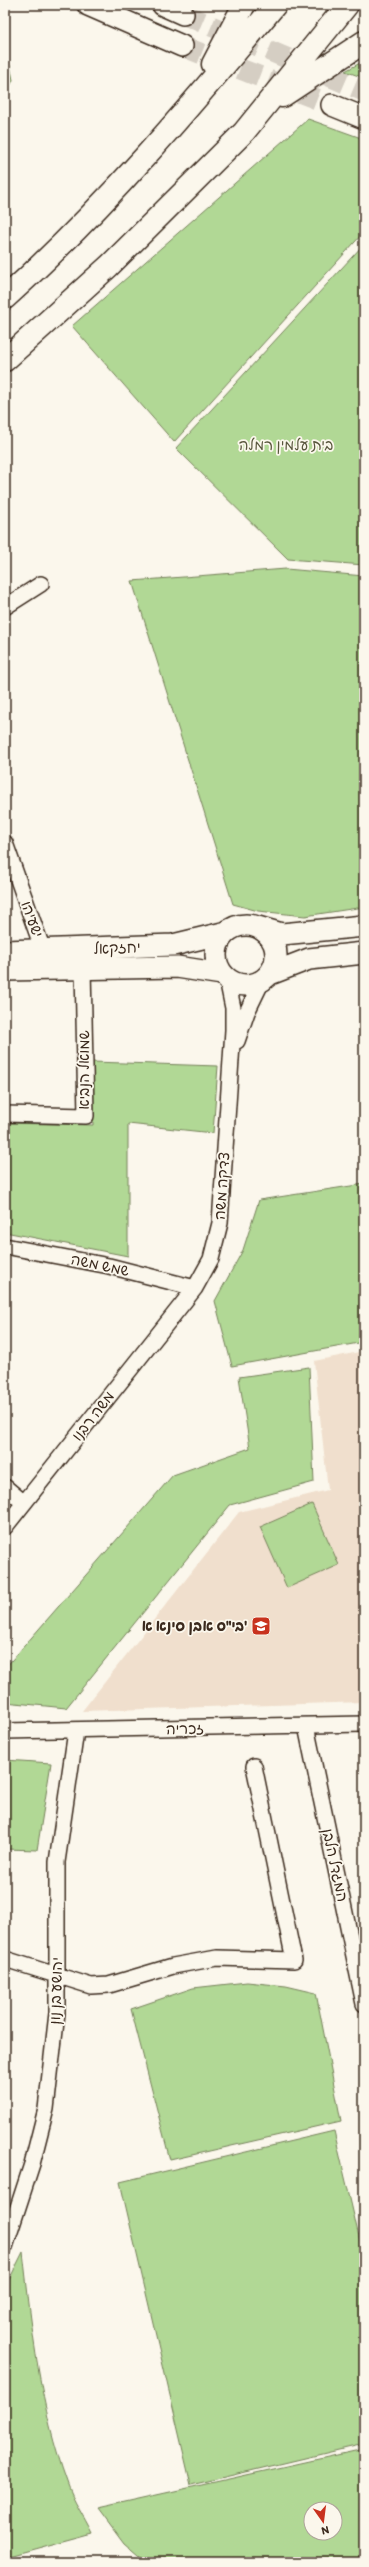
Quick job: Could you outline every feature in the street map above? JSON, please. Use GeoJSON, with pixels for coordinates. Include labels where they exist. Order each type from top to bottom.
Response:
{"type":"FeatureCollection","features":[{"type":"Feature","properties":{"kind":"highway"},"geometry":{"type":"LineString","coordinates":[[189,107],[244,5]]}},
{"type":"Feature","properties":{"kind":"highway"},"geometry":{"type":"LineString","coordinates":[[5,298],[95,210],[189,107],[275,5]]}},
{"type":"Feature","properties":{"kind":"highway"},"geometry":{"type":"LineString","coordinates":[[5,360],[109,266],[244,132],[347,5]]}},
{"type":"Feature","properties":{"kind":"highway"},"geometry":{"type":"LineString","coordinates":[[262,109],[364,42]]}},
{"type":"Feature","properties":{"kind":"street"},"geometry":{"type":"LineString","coordinates":[[88,5],[182,46]]}},
{"type":"Feature","properties":{"kind":"street"},"geometry":{"type":"LineString","coordinates":[[163,5],[183,14]]}},
{"type":"Feature","properties":{"kind":"street"},"geometry":{"type":"LineString","coordinates":[[332,105],[364,118]]}},
{"type":"Feature","properties":{"kind":"street"},"geometry":{"type":"LineString","coordinates":[[5,607],[41,584]]}},
{"type":"Feature","properties":{"kind":"street","name":"ישעיהו"},"geometry":{"type":"LineString","coordinates":[[5,843],[43,950]]}},
{"type":"Feature","properties":{"kind":"street"},"geometry":{"type":"LineString","coordinates":[[364,926],[282,934],[242,925],[227,932],[220,939],[216,952],[218,966],[225,976],[244,985],[309,959],[364,953]]}},
{"type":"Feature","properties":{"kind":"street"},"geometry":{"type":"LineString","coordinates":[[258,928],[266,932],[275,948],[275,966],[266,977]]}},
{"type":"Feature","properties":{"kind":"street","name":"יחזקאל"},"geometry":{"type":"LineString","coordinates":[[5,951],[173,945],[227,932]]}},
{"type":"Feature","properties":{"kind":"street","name":"יחזקאל"},"geometry":{"type":"LineString","coordinates":[[5,970],[177,966],[225,976]]}},
{"type":"Feature","properties":{"kind":"street","name":"שמואל הנביא"},"geometry":{"type":"LineString","coordinates":[[5,1114],[86,1116],[84,968]]}},
{"type":"Feature","properties":{"kind":"street","name":"צדקה משה"},"geometry":{"type":"LineString","coordinates":[[180,1304],[195,1288],[211,1259],[220,1223],[233,1008],[225,976]]}},
{"type":"Feature","properties":{"kind":"street","name":"צדקה משה"},"geometry":{"type":"LineString","coordinates":[[231,1057],[247,1012],[266,977]]}},
{"type":"Feature","properties":{"kind":"street","name":"שמש משה"},"geometry":{"type":"LineString","coordinates":[[5,1246],[109,1266],[195,1288]]}},
{"type":"Feature","properties":{"kind":"street","name":"משה רבנו"},"geometry":{"type":"LineString","coordinates":[[5,1526],[180,1304]]}},
{"type":"Feature","properties":{"kind":"street"},"geometry":{"type":"LineString","coordinates":[[5,1488],[24,1503]]}},
{"type":"Feature","properties":{"kind":"street","name":"זכריה"},"geometry":{"type":"LineString","coordinates":[[5,1730],[76,1731],[364,1724]]}},
{"type":"Feature","properties":{"kind":"street","name":"המגדל הלבן"},"geometry":{"type":"LineString","coordinates":[[306,1726],[364,2004]]}},
{"type":"Feature","properties":{"kind":"street","name":"יהושע בן נון"},"geometry":{"type":"LineString","coordinates":[[5,2247],[32,2164],[46,2109],[57,2013],[57,1862],[76,1731]]}},
{"type":"Feature","properties":{"kind":"street"},"geometry":{"type":"LineString","coordinates":[[5,1959],[58,1977],[97,1986],[109,1985],[173,1966],[217,1958],[294,1960],[254,1766]]}},
{"type":"Feature","properties":{"kind":"shaded area"},"geometry":{"type":"Polygon","coordinates":[[[364,1351],[364,1702],[82,1711],[239,1512],[328,1490],[314,1361],[364,1351]]]}},
{"type":"Feature","properties":{"kind":"green space"},"geometry":{"type":"Polygon","coordinates":[[[364,61],[364,78],[345,71],[364,61]]]}},
{"type":"Feature","properties":{"kind":"green space"},"geometry":{"type":"Polygon","coordinates":[[[5,64],[10,65],[13,80],[5,96],[5,64]]]}},
{"type":"Feature","properties":{"kind":"green space"},"geometry":{"type":"Polygon","coordinates":[[[308,119],[364,139],[364,232],[174,442],[72,326],[308,119]]]}},
{"type":"Feature","properties":{"kind":"green space","name":"בית עלמין רמלה"},"geometry":{"type":"Polygon","coordinates":[[[364,244],[364,565],[288,559],[176,448],[364,244]]]}},
{"type":"Feature","properties":{"kind":"green space"},"geometry":{"type":"Polygon","coordinates":[[[286,569],[364,576],[364,907],[305,916],[258,911],[233,904],[132,581],[286,569]]]}},
{"type":"Feature","properties":{"kind":"green space"},"geometry":{"type":"Polygon","coordinates":[[[92,1062],[218,1066],[213,1133],[128,1124],[128,1256],[5,1232],[5,1123],[93,1125],[92,1062]]]}},
{"type":"Feature","properties":{"kind":"green space"},"geometry":{"type":"Polygon","coordinates":[[[364,1184],[364,1342],[232,1366],[215,1301],[243,1250],[259,1200],[364,1184]]]}},
{"type":"Feature","properties":{"kind":"green space"},"geometry":{"type":"Polygon","coordinates":[[[309,1367],[314,1482],[230,1505],[66,1708],[5,1702],[5,1668],[173,1475],[250,1448],[239,1377],[309,1367]]]}},
{"type":"Feature","properties":{"kind":"green space"},"geometry":{"type":"Polygon","coordinates":[[[312,1504],[339,1565],[287,1588],[260,1527],[312,1504]]]}},
{"type":"Feature","properties":{"kind":"green space"},"geometry":{"type":"Polygon","coordinates":[[[5,1760],[51,1763],[37,1850],[5,1849],[5,1760]]]}},
{"type":"Feature","properties":{"kind":"green space"},"geometry":{"type":"Polygon","coordinates":[[[247,1982],[286,1986],[316,1993],[341,2121],[170,2160],[131,2009],[193,1988],[247,1982]]]}},
{"type":"Feature","properties":{"kind":"green space"},"geometry":{"type":"Polygon","coordinates":[[[334,2131],[364,2258],[364,2444],[191,2485],[120,2182],[334,2131]]]}},
{"type":"Feature","properties":{"kind":"green space"},"geometry":{"type":"Polygon","coordinates":[[[23,2252],[38,2369],[50,2426],[70,2489],[93,2534],[5,2558],[5,2288],[23,2252]]]}},
{"type":"Feature","properties":{"kind":"green space"},"geometry":{"type":"Polygon","coordinates":[[[364,2449],[364,2562],[146,2562],[124,2543],[98,2508],[364,2449]]]}},
{"type":"Feature","properties":{"kind":"tunnel"},"geometry":{"type":"LineString","coordinates":[[183,14],[364,91]]}},
{"type":"Feature","properties":{"kind":"tunnel"},"geometry":{"type":"LineString","coordinates":[[182,46],[332,105]]}},
{"type":"Feature","properties":{"kind":"place","name":"בי\"ס אבן סינא א'"},"geometry":{"type":"Point","coordinates":[261,1626]}}]}
